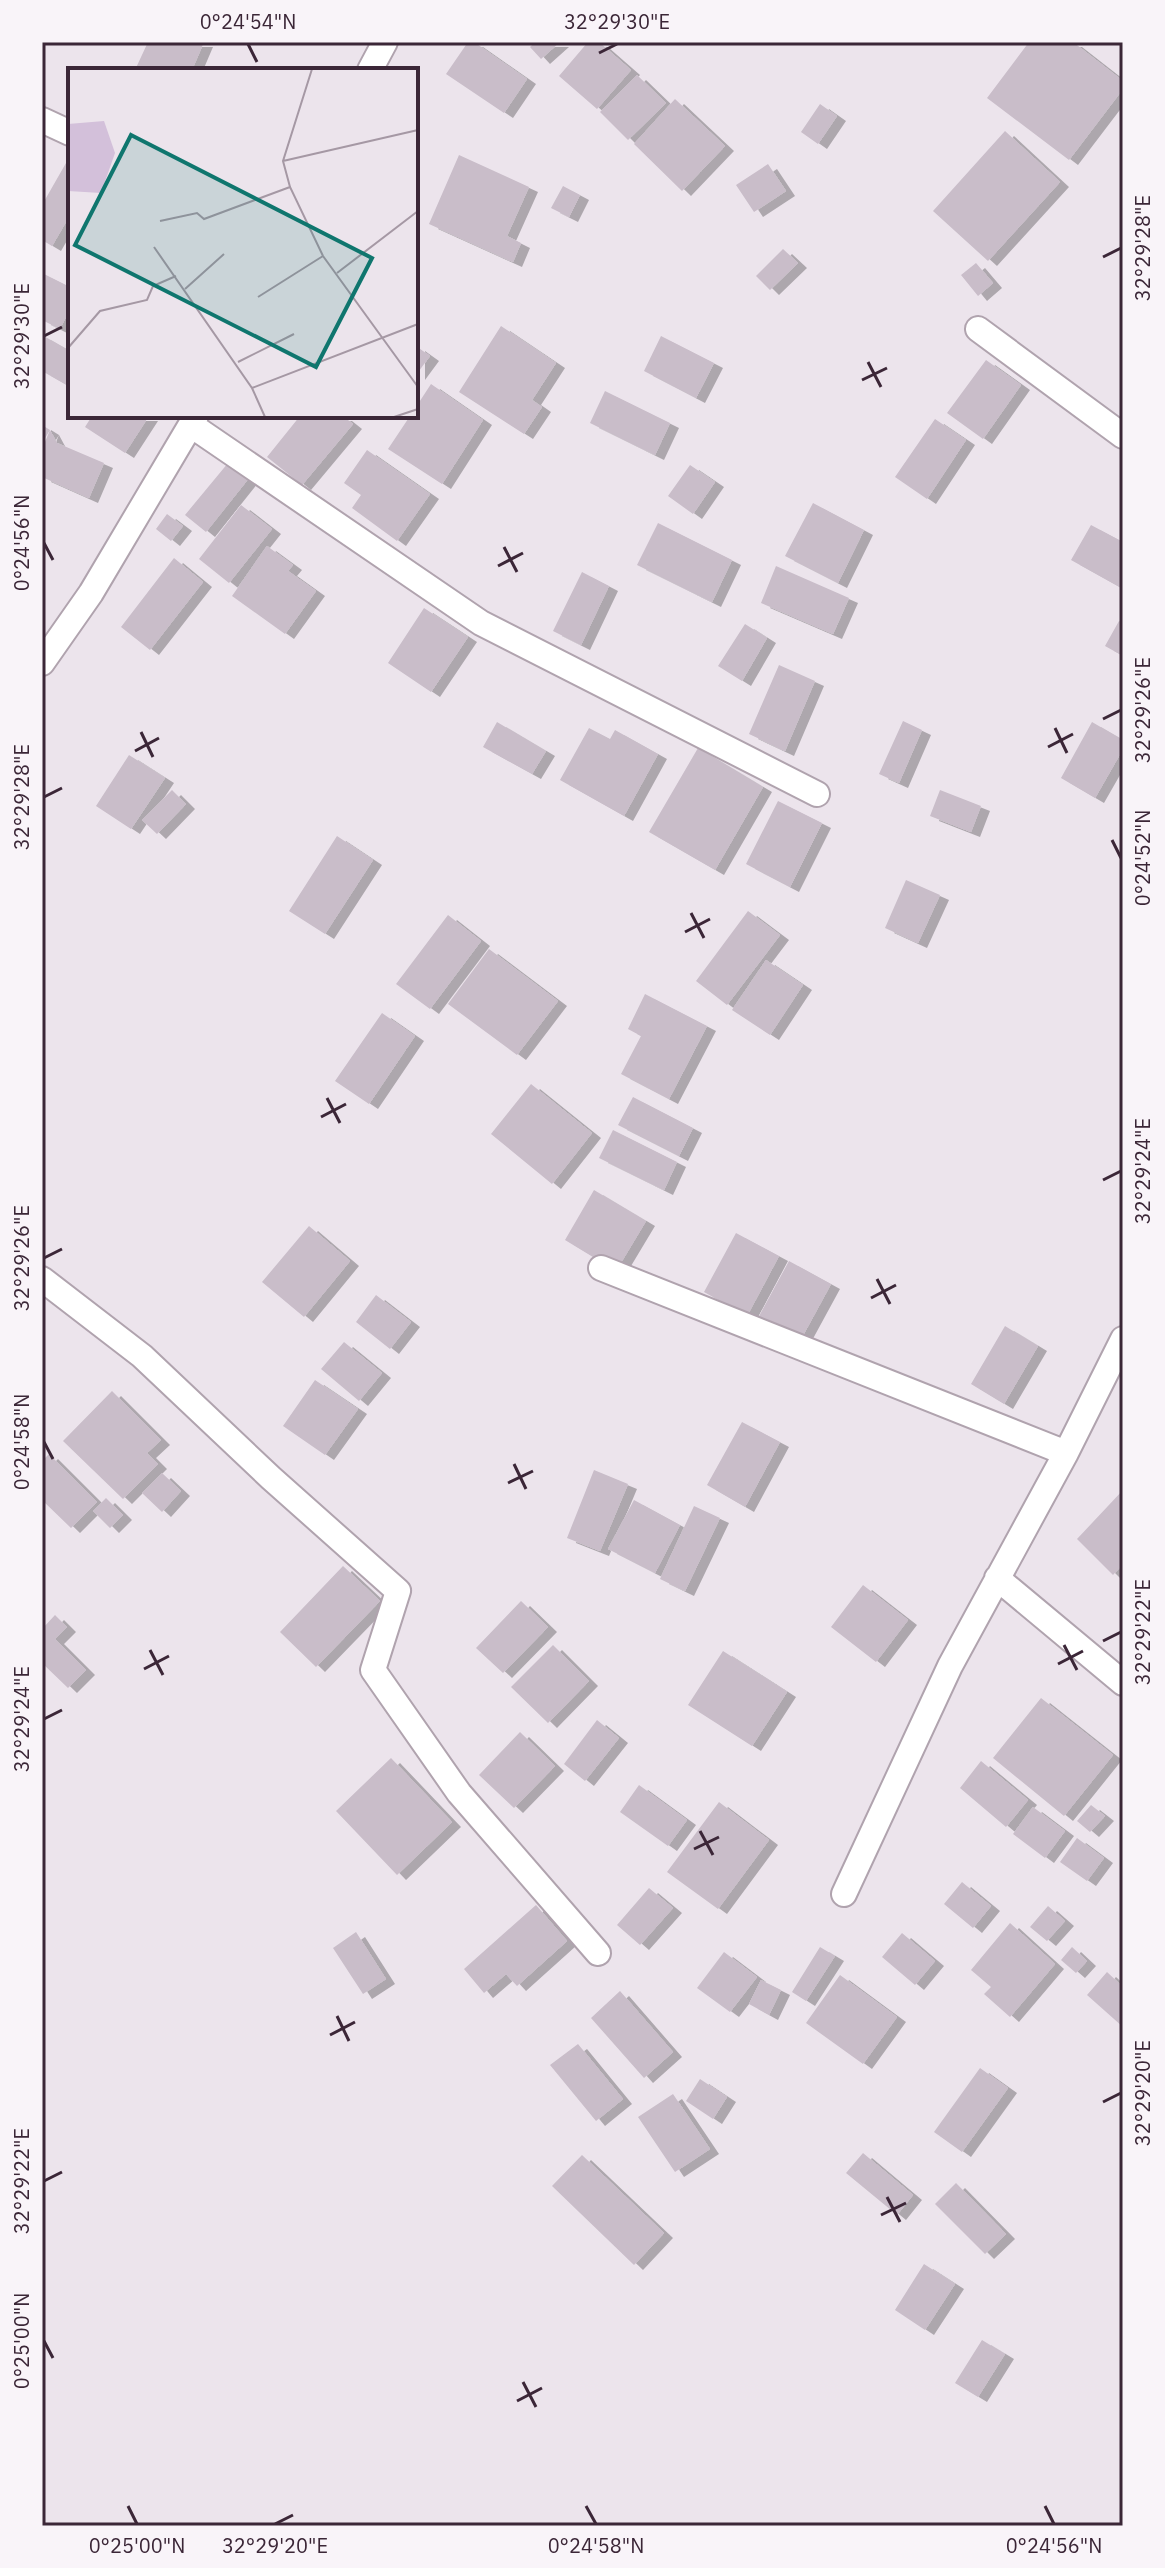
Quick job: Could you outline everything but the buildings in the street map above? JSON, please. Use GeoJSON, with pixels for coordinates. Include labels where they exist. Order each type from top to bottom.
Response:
{"type":"FeatureCollection","features":[{"type":"Feature","properties":{"kind":"street"},"geometry":{"type":"LineString","coordinates":[[371,68],[385,42]]}},
{"type":"Feature","properties":{"kind":"street"},"geometry":{"type":"LineString","coordinates":[[42,120],[68,132]]}},
{"type":"Feature","properties":{"kind":"street"},"geometry":{"type":"LineString","coordinates":[[978,329],[1123,436]]}},
{"type":"Feature","properties":{"kind":"street"},"geometry":{"type":"LineString","coordinates":[[42,663],[91,593],[194,420],[481,623],[817,794]]}},
{"type":"Feature","properties":{"kind":"street"},"geometry":{"type":"LineString","coordinates":[[601,1268],[1066,1453]]}},
{"type":"Feature","properties":{"kind":"street"},"geometry":{"type":"LineString","coordinates":[[42,1279],[142,1356],[271,1478],[398,1591],[373,1670],[459,1793],[598,1953]]}},
{"type":"Feature","properties":{"kind":"street"},"geometry":{"type":"LineString","coordinates":[[844,1894],[950,1666],[1066,1453],[1123,1339]]}},
{"type":"Feature","properties":{"kind":"street"},"geometry":{"type":"LineString","coordinates":[[997,1578],[1123,1683]]}}]}
